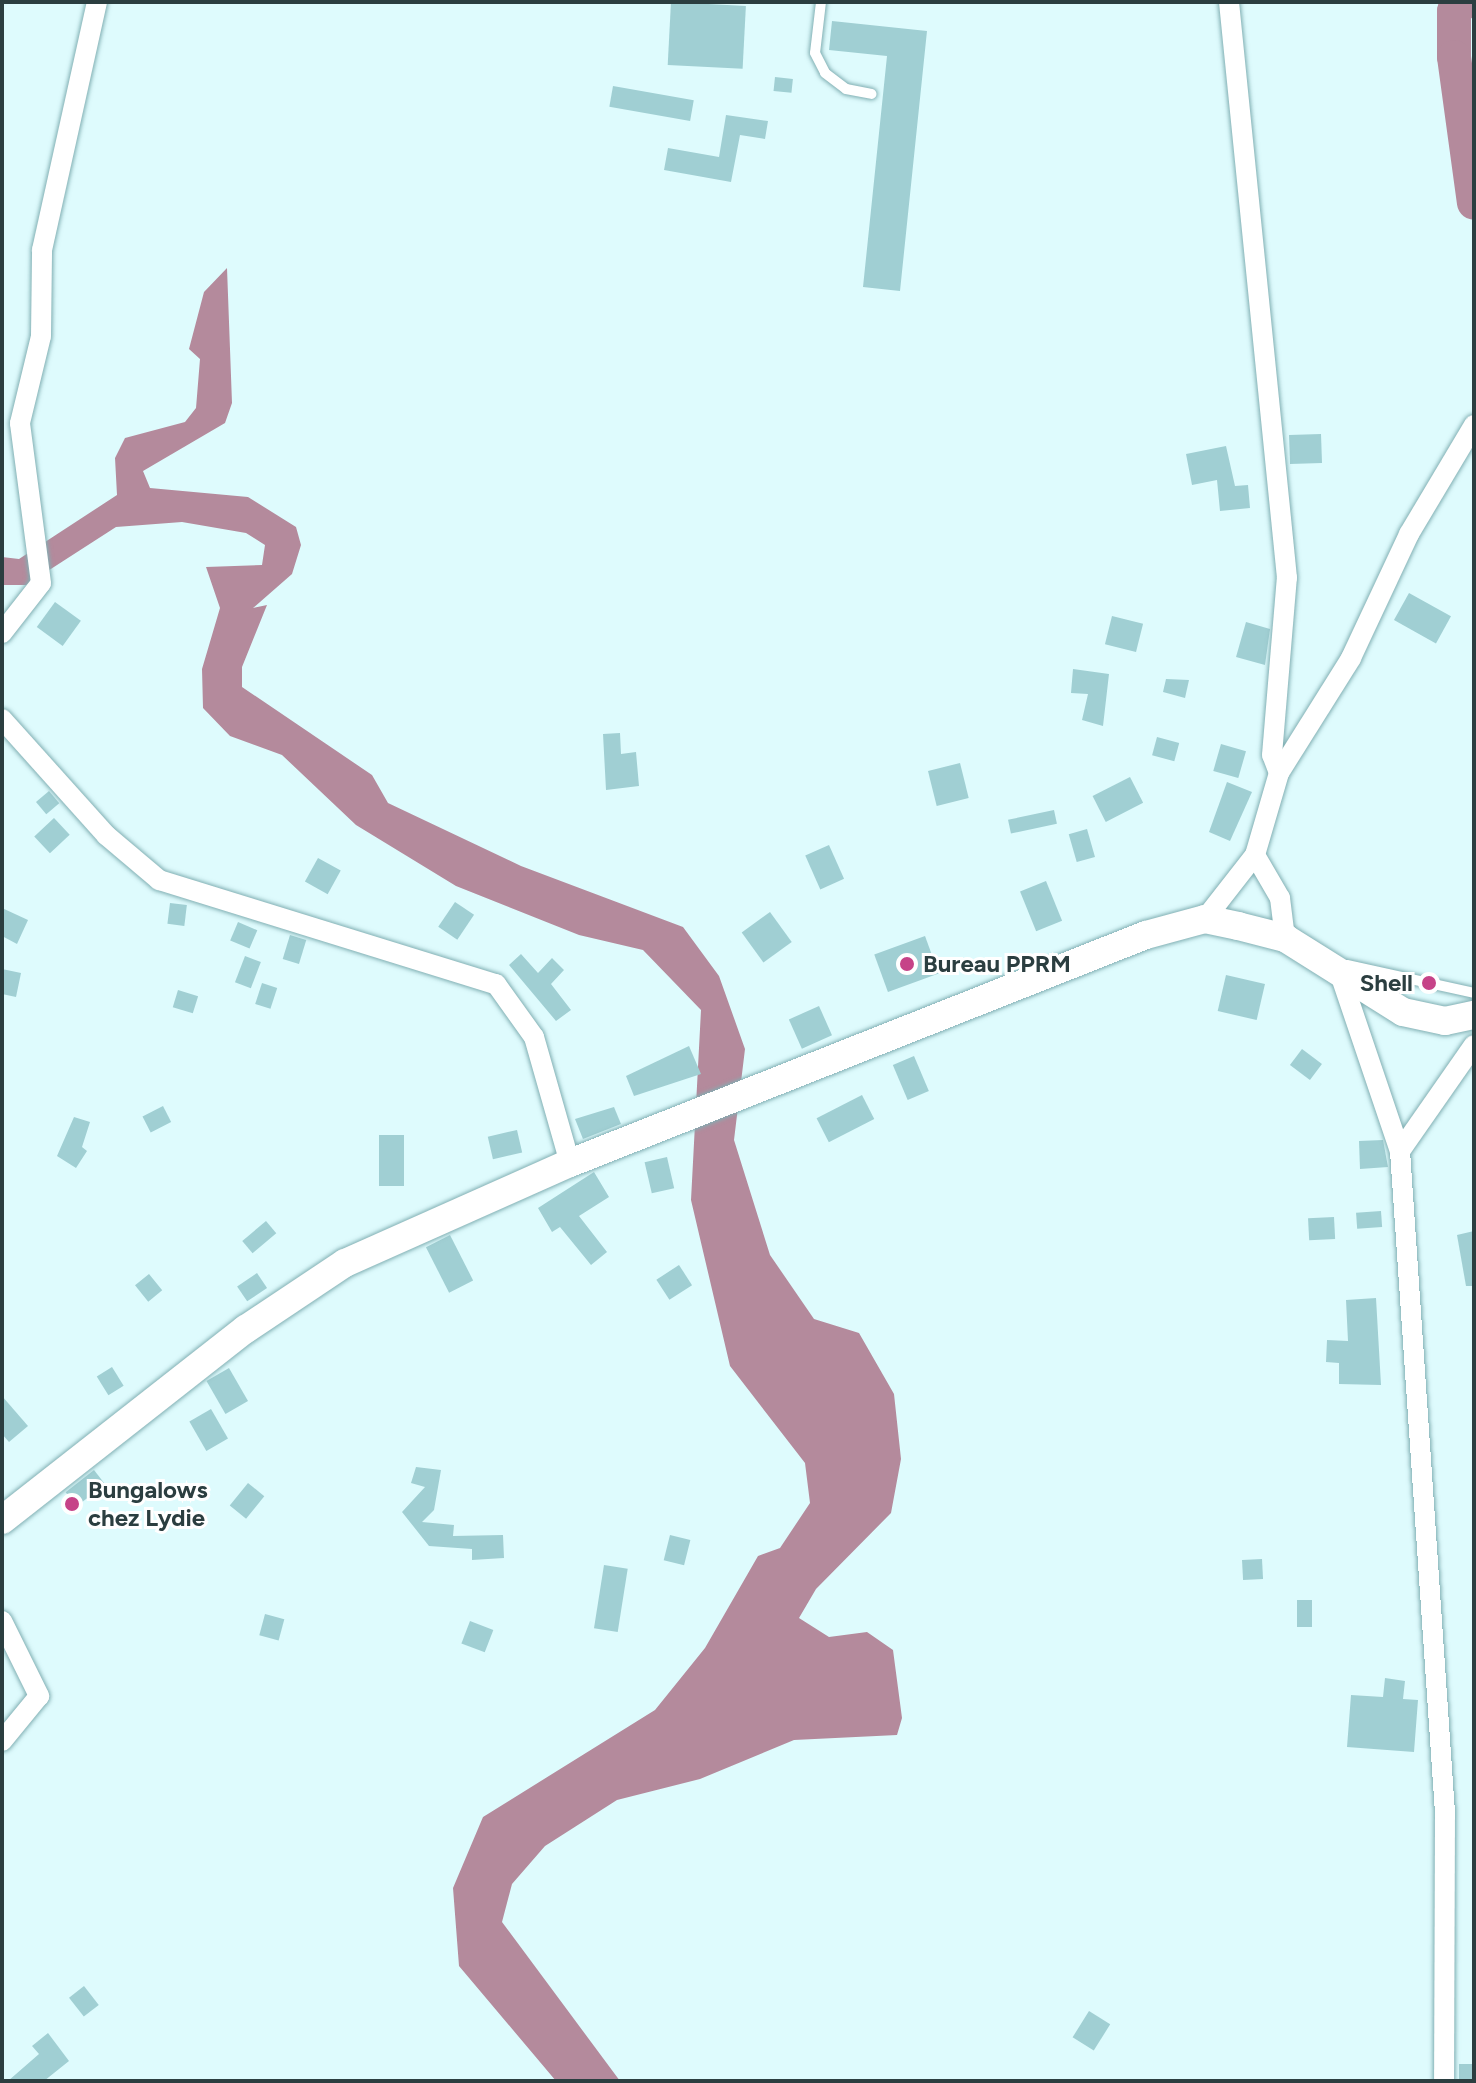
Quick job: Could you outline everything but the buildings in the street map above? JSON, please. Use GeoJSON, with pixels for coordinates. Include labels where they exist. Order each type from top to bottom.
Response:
{"type":"FeatureCollection","features":[{"type":"Feature","properties":{"kind":"main road"},"geometry":{"type":"LineString","coordinates":[[2,1520],[246,1329],[345,1263],[570,1163],[763,1090],[1146,935],[1205,919],[1285,938],[1321,959],[1342,980],[1403,1012],[1445,1021],[1474,1015]]}},
{"type":"Feature","properties":{"kind":"street"},"geometry":{"type":"LineString","coordinates":[[2,633],[41,583],[29,529],[20,423],[41,336],[42,250],[97,2]]}},
{"type":"Feature","properties":{"kind":"street"},"geometry":{"type":"LineString","coordinates":[[1229,2],[1287,578],[1272,755],[1279,773]]}},
{"type":"Feature","properties":{"kind":"street"},"geometry":{"type":"LineString","coordinates":[[1205,919],[1255,855],[1279,773],[1351,658],[1409,534],[1474,425]]}},
{"type":"Feature","properties":{"kind":"street"},"geometry":{"type":"LineString","coordinates":[[2,719],[106,835],[159,880],[496,984],[534,1037],[570,1163]]}},
{"type":"Feature","properties":{"kind":"street"},"geometry":{"type":"LineString","coordinates":[[1255,855],[1280,898],[1285,938]]}},
{"type":"Feature","properties":{"kind":"street"},"geometry":{"type":"LineString","coordinates":[[1342,980],[1400,1151],[1445,1812],[1444,2081]]}},
{"type":"Feature","properties":{"kind":"street"},"geometry":{"type":"LineString","coordinates":[[1400,1151],[1474,1045]]}},
{"type":"Feature","properties":{"kind":"street"},"geometry":{"type":"LineString","coordinates":[[2,1621],[39,1696],[2,1741]]}},
{"type":"Feature","properties":{"kind":"lane"},"geometry":{"type":"LineString","coordinates":[[821,2],[815,53],[825,73],[846,89],[872,94]]}},
{"type":"Feature","properties":{"kind":"lane"},"geometry":{"type":"LineString","coordinates":[[1321,959],[1474,993]]}},
{"type":"Feature","properties":{"kind":"shaded area"},"geometry":{"type":"Polygon","coordinates":[[[227,268],[232,403],[225,423],[143,471],[150,488],[248,497],[296,527],[301,545],[292,574],[253,608],[267,605],[242,667],[242,687],[372,775],[388,803],[521,866],[683,927],[719,976],[745,1049],[734,1140],[770,1255],[814,1319],[859,1333],[894,1394],[901,1459],[891,1513],[816,1589],[799,1618],[829,1637],[867,1632],[893,1650],[902,1718],[897,1735],[794,1740],[700,1779],[617,1800],[545,1846],[512,1884],[502,1922],[620,2081],[556,2081],[459,1966],[453,1888],[483,1817],[655,1710],[705,1648],[758,1556],[780,1548],[810,1503],[805,1463],[730,1366],[691,1200],[701,1010],[643,950],[579,935],[456,886],[356,825],[282,755],[230,736],[203,708],[202,669],[220,608],[206,567],[262,565],[265,545],[246,533],[182,522],[116,527],[26,585],[2,585],[2,557],[19,559],[117,495],[115,458],[125,438],[185,422],[196,408],[200,359],[189,349],[204,292],[227,268]]]}},
{"type":"Feature","properties":{"kind":"waterway"},"geometry":{"type":"LineString","coordinates":[[1464,2],[1454,11],[1454,57],[1474,203]]}},
{"type":"Feature","properties":{"kind":"place","name":"Bureau PPRM"},"geometry":{"type":"Point","coordinates":[907,964]}},
{"type":"Feature","properties":{"kind":"place","name":"Shell"},"geometry":{"type":"Point","coordinates":[1429,983]}},
{"type":"Feature","properties":{"kind":"place","name":"Bungalows chez Lydie"},"geometry":{"type":"Point","coordinates":[72,1504]}}]}
